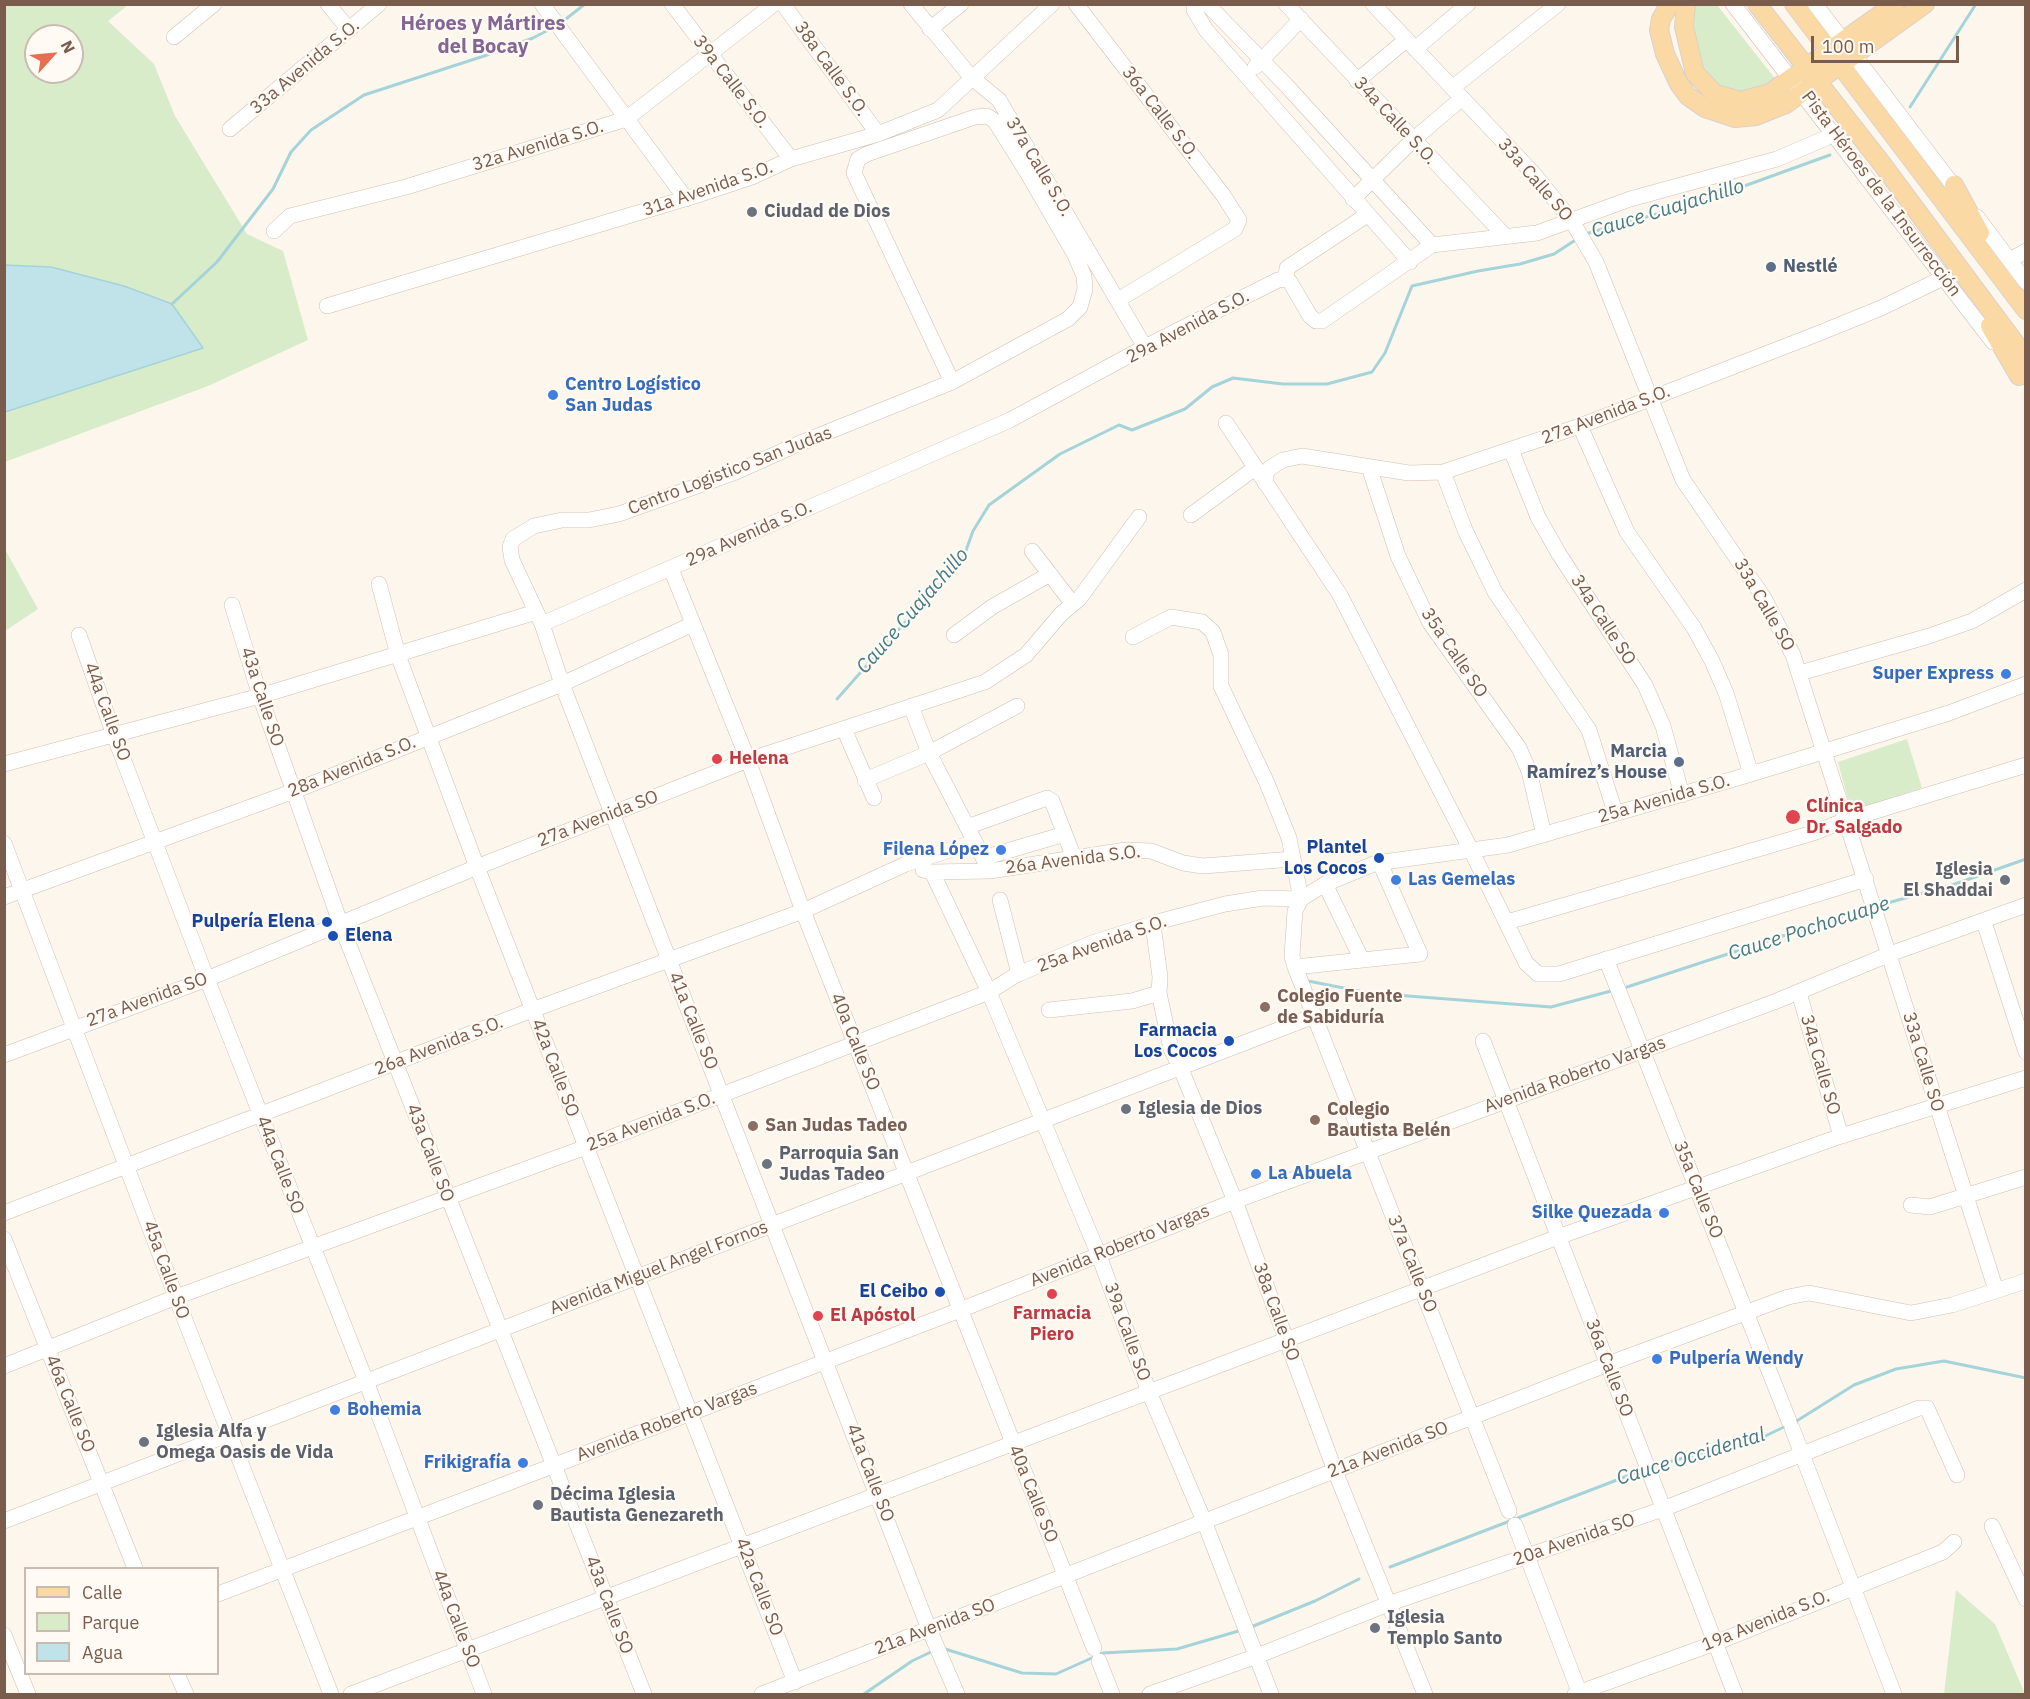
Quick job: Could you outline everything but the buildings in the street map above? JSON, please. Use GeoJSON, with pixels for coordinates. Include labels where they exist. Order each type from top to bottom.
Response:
{"type":"FeatureCollection","features":[{"type":"Feature","properties":{"kind":"main road","name":"Pista Héroes de la Insurrección"},"geometry":{"type":"LineString","coordinates":[[1757,4],[1918,213],[2025,358]]}},
{"type":"Feature","properties":{"kind":"main road"},"geometry":{"type":"LineString","coordinates":[[1794,4],[1844,52],[2025,310]]}},
{"type":"Feature","properties":{"kind":"main road"},"geometry":{"type":"LineString","coordinates":[[1844,52],[1895,4]]}},
{"type":"Feature","properties":{"kind":"main road"},"geometry":{"type":"LineString","coordinates":[[1675,12],[1662,45],[1674,75],[1683,90],[1705,108],[1724,116],[1746,118],[1778,108],[1797,84],[1812,73],[1924,4]]}},
{"type":"Feature","properties":{"kind":"main road"},"geometry":{"type":"LineString","coordinates":[[1675,12],[1691,64],[1700,81],[1714,94],[1732,100],[1751,100],[1797,84]]}},
{"type":"Feature","properties":{"kind":"main road"},"geometry":{"type":"LineString","coordinates":[[1954,185],[1976,227],[2025,298]]}},
{"type":"Feature","properties":{"kind":"main road"},"geometry":{"type":"LineString","coordinates":[[1918,213],[1972,296],[2022,381]]}},
{"type":"Feature","properties":{"kind":"street"},"geometry":{"type":"LineString","coordinates":[[174,37],[214,4]]}},
{"type":"Feature","properties":{"kind":"street"},"geometry":{"type":"LineString","coordinates":[[328,4],[349,30]]}},
{"type":"Feature","properties":{"kind":"street","name":"33a Avenida S.O."},"geometry":{"type":"LineString","coordinates":[[230,129],[379,4]]}},
{"type":"Feature","properties":{"kind":"street"},"geometry":{"type":"LineString","coordinates":[[542,4],[686,199]]}},
{"type":"Feature","properties":{"kind":"street","name":"39a Calle S.O."},"geometry":{"type":"LineString","coordinates":[[672,4],[791,159]]}},
{"type":"Feature","properties":{"kind":"street","name":"32a Avenida S.O."},"geometry":{"type":"LineString","coordinates":[[274,231],[290,216],[406,187],[626,118],[774,4]]}},
{"type":"Feature","properties":{"kind":"street","name":"38a Calle S.O."},"geometry":{"type":"LineString","coordinates":[[783,4],[878,134]]}},
{"type":"Feature","properties":{"kind":"street","name":"37a Calle S.O."},"geometry":{"type":"LineString","coordinates":[[911,4],[971,77],[999,100],[1145,347]]}},
{"type":"Feature","properties":{"kind":"street"},"geometry":{"type":"LineString","coordinates":[[930,29],[961,4]]}},
{"type":"Feature","properties":{"kind":"street","name":"31a Avenida S.O."},"geometry":{"type":"LineString","coordinates":[[327,306],[686,199],[752,177],[791,159],[878,134],[938,110],[971,77],[1053,4]]}},
{"type":"Feature","properties":{"kind":"street","name":"36a Calle S.O."},"geometry":{"type":"LineString","coordinates":[[1076,4],[1223,195],[1239,220],[1238,225],[1118,300]]}},
{"type":"Feature","properties":{"kind":"street"},"geometry":{"type":"LineString","coordinates":[[1194,4],[1194,10],[1206,30],[1410,262]]}},
{"type":"Feature","properties":{"kind":"street"},"geometry":{"type":"LineString","coordinates":[[1207,4],[1262,59],[1432,244]]}},
{"type":"Feature","properties":{"kind":"street","name":"34a Calle S.O."},"geometry":{"type":"LineString","coordinates":[[1286,4],[1505,236]]}},
{"type":"Feature","properties":{"kind":"street","name":"33a Calle SO"},"geometry":{"type":"LineString","coordinates":[[1373,4],[1533,173],[1586,242],[1683,480],[1764,598],[1800,673],[1996,1290]]}},
{"type":"Feature","properties":{"kind":"street"},"geometry":{"type":"LineString","coordinates":[[1358,81],[1468,4]]}},
{"type":"Feature","properties":{"kind":"street"},"geometry":{"type":"LineString","coordinates":[[1353,199],[1457,93],[1558,4]]}},
{"type":"Feature","properties":{"kind":"street","name":"Pista Héroes de la Insurrección"},"geometry":{"type":"LineString","coordinates":[[1733,4],[1945,277],[2022,381]]}},
{"type":"Feature","properties":{"kind":"street"},"geometry":{"type":"LineString","coordinates":[[1815,4],[1844,52],[1954,185],[2025,282]]}},
{"type":"Feature","properties":{"kind":"street"},"geometry":{"type":"LineString","coordinates":[[1246,76],[1301,20]]}},
{"type":"Feature","properties":{"kind":"street","name":"Centro Logistico San Judas"},"geometry":{"type":"LineString","coordinates":[[510,548],[513,539],[534,526],[562,520],[589,520],[619,514],[661,500],[952,382],[1068,319],[1080,307],[1085,289],[1084,276],[1059,225],[995,121],[987,116],[975,117],[867,154],[858,159],[854,173],[952,382]]}},
{"type":"Feature","properties":{"kind":"street"},"geometry":{"type":"LineString","coordinates":[[1367,215],[1287,268],[1286,279],[1310,316],[1316,321],[1322,321],[1410,262],[1432,244],[1537,233],[1574,224],[1630,199],[1777,159],[1826,138]]}},
{"type":"Feature","properties":{"kind":"street"},"geometry":{"type":"LineString","coordinates":[[2010,260],[2025,251]]}},
{"type":"Feature","properties":{"kind":"street","name":"27a Avenida S.O."},"geometry":{"type":"LineString","coordinates":[[1265,483],[1266,473],[1270,468],[1283,460],[1302,456],[1409,473],[1443,472],[1580,426],[1838,326],[1945,277]]}},
{"type":"Feature","properties":{"kind":"street","name":"29a Avenida S.O."},"geometry":{"type":"LineString","coordinates":[[4,764],[539,618],[671,569],[1010,420],[1145,347],[1286,279]]}},
{"type":"Feature","properties":{"kind":"street"},"geometry":{"type":"LineString","coordinates":[[1226,423],[1340,595],[1470,848],[1526,963],[1538,974],[1559,974],[1866,879]]}},
{"type":"Feature","properties":{"kind":"street"},"geometry":{"type":"LineString","coordinates":[[1580,426],[1626,531],[1694,628],[1712,661],[1726,693],[1751,774]]}},
{"type":"Feature","properties":{"kind":"street","name":"34a Calle SO"},"geometry":{"type":"LineString","coordinates":[[1511,450],[1538,517],[1559,554],[1645,685],[1663,726],[1682,795]]}},
{"type":"Feature","properties":{"kind":"street","name":"35a Calle SO"},"geometry":{"type":"LineString","coordinates":[[1369,467],[1398,556],[1430,623],[1519,748],[1528,771],[1544,835]]}},
{"type":"Feature","properties":{"kind":"street"},"geometry":{"type":"LineString","coordinates":[[1191,515],[1255,468]]}},
{"type":"Feature","properties":{"kind":"street"},"geometry":{"type":"LineString","coordinates":[[1443,472],[1465,530],[1495,592],[1588,730],[1615,812]]}},
{"type":"Feature","properties":{"kind":"street","name":"27a Avenida SO"},"geometry":{"type":"LineString","coordinates":[[4,1055],[207,979],[612,812],[748,760],[985,682],[1026,655],[1073,604],[1139,517]]}},
{"type":"Feature","properties":{"kind":"street","name":"41a Calle SO"},"geometry":{"type":"LineString","coordinates":[[510,548],[512,560],[539,618],[562,684],[669,960],[957,1695]]}},
{"type":"Feature","properties":{"kind":"street"},"geometry":{"type":"LineString","coordinates":[[1032,551],[1073,604]]}},
{"type":"Feature","properties":{"kind":"street","name":"40a Calle SO"},"geometry":{"type":"LineString","coordinates":[[671,569],[748,760],[803,911],[1112,1695]]}},
{"type":"Feature","properties":{"kind":"street"},"geometry":{"type":"LineString","coordinates":[[954,635],[992,607],[1050,574]]}},
{"type":"Feature","properties":{"kind":"street","name":"42a Calle SO"},"geometry":{"type":"LineString","coordinates":[[379,584],[398,655],[477,867],[795,1682]]}},
{"type":"Feature","properties":{"kind":"street"},"geometry":{"type":"LineString","coordinates":[[1800,673],[1972,621],[2025,591]]}},
{"type":"Feature","properties":{"kind":"street","name":"43a Calle SO"},"geometry":{"type":"LineString","coordinates":[[232,605],[260,696],[341,924],[644,1695]]}},
{"type":"Feature","properties":{"kind":"street"},"geometry":{"type":"LineString","coordinates":[[1133,637],[1171,617],[1202,622],[1213,632],[1221,654],[1221,686],[1267,783],[1289,838],[1301,899],[1295,911],[1292,956],[1314,1016]]}},
{"type":"Feature","properties":{"kind":"street","name":"28a Avenida S.O."},"geometry":{"type":"LineString","coordinates":[[4,897],[294,791],[562,684],[693,624]]}},
{"type":"Feature","properties":{"kind":"street","name":"44a Calle SO"},"geometry":{"type":"LineString","coordinates":[[80,635],[114,735],[207,979],[366,1381],[484,1695]]}},
{"type":"Feature","properties":{"kind":"street","name":"25a Avenida S.O."},"geometry":{"type":"LineString","coordinates":[[4,1366],[176,1297],[586,1147],[988,992],[1019,974],[1092,944],[1225,904],[1263,898],[1301,899],[1325,884],[1380,862],[1470,848],[1508,845],[1544,835],[1948,713],[2025,684]]}},
{"type":"Feature","properties":{"kind":"street","name":"26a Avenida S.O."},"geometry":{"type":"LineString","coordinates":[[911,706],[929,753],[987,864],[1074,858],[1126,850],[1151,851],[1183,863],[1203,866],[1293,859]]}},
{"type":"Feature","properties":{"kind":"street"},"geometry":{"type":"LineString","coordinates":[[865,780],[929,753],[1017,706]]}},
{"type":"Feature","properties":{"kind":"street"},"geometry":{"type":"LineString","coordinates":[[844,729],[874,798]]}},
{"type":"Feature","properties":{"kind":"street"},"geometry":{"type":"LineString","coordinates":[[1507,922],[1814,833],[1846,820],[2025,765]]}},
{"type":"Feature","properties":{"kind":"street"},"geometry":{"type":"LineString","coordinates":[[967,827],[1047,798],[1052,801],[1074,858]]}},
{"type":"Feature","properties":{"kind":"street"},"geometry":{"type":"LineString","coordinates":[[906,864],[932,872],[987,864],[1065,834]]}},
{"type":"Feature","properties":{"kind":"street","name":"26a Avenida S.O."},"geometry":{"type":"LineString","coordinates":[[4,1213],[261,1116],[394,1062],[803,911],[906,864],[975,842]]}},
{"type":"Feature","properties":{"kind":"street","name":"45a Calle SO"},"geometry":{"type":"LineString","coordinates":[[4,843],[176,1297],[331,1695]]}},
{"type":"Feature","properties":{"kind":"street"},"geometry":{"type":"LineString","coordinates":[[1295,967],[1420,954],[1380,862]]}},
{"type":"Feature","properties":{"kind":"street","name":"39a Calle SO"},"geometry":{"type":"LineString","coordinates":[[932,872],[988,992],[1098,1253],[1149,1392],[1204,1521],[1271,1695]]}},
{"type":"Feature","properties":{"kind":"street"},"geometry":{"type":"LineString","coordinates":[[1325,884],[1362,960]]}},
{"type":"Feature","properties":{"kind":"street"},"geometry":{"type":"LineString","coordinates":[[1000,900],[1019,974]]}},
{"type":"Feature","properties":{"kind":"street","name":"Avenida Roberto Vargas"},"geometry":{"type":"LineString","coordinates":[[219,1594],[960,1310],[1098,1253],[1799,993],[1890,954],[1984,922],[2025,905]]}},
{"type":"Feature","properties":{"kind":"street"},"geometry":{"type":"LineString","coordinates":[[1984,922],[2025,1052]]}},
{"type":"Feature","properties":{"kind":"street","name":"38a Calle SO"},"geometry":{"type":"LineString","coordinates":[[1153,924],[1160,977],[1159,993],[1171,1049],[1235,1201],[1335,1471],[1425,1695]]}},
{"type":"Feature","properties":{"kind":"street","name":"35a Calle SO"},"geometry":{"type":"LineString","coordinates":[[1606,959],[1803,1455]]}},
{"type":"Feature","properties":{"kind":"street"},"geometry":{"type":"LineString","coordinates":[[1049,1010],[1132,1001],[1159,993]]}},
{"type":"Feature","properties":{"kind":"street","name":"34a Calle SO"},"geometry":{"type":"LineString","coordinates":[[1799,993],[1841,1136]]}},
{"type":"Feature","properties":{"kind":"street","name":"Avenida Miguel Angel Fornos"},"geometry":{"type":"LineString","coordinates":[[4,1521],[1314,1016]]}},
{"type":"Feature","properties":{"kind":"street","name":"37a Calle SO"},"geometry":{"type":"LineString","coordinates":[[1314,1016],[1473,1417],[1578,1694]]}},
{"type":"Feature","properties":{"kind":"street","name":"36a Calle SO"},"geometry":{"type":"LineString","coordinates":[[1483,1041],[1735,1695]]}},
{"type":"Feature","properties":{"kind":"street"},"geometry":{"type":"LineString","coordinates":[[351,1695],[878,1493],[1287,1342],[1558,1237],[1841,1136],[2025,1078]]}},
{"type":"Feature","properties":{"kind":"street"},"geometry":{"type":"LineString","coordinates":[[1911,1205],[1930,1207],[2025,1177]]}},
{"type":"Feature","properties":{"kind":"street","name":"46a Calle SO"},"geometry":{"type":"LineString","coordinates":[[4,1239],[134,1567]]}},
{"type":"Feature","properties":{"kind":"street","name":"21a Avenida SO"},"geometry":{"type":"LineString","coordinates":[[762,1695],[795,1682],[935,1642],[1065,1576],[1746,1312],[1809,1293],[1911,1313],[1952,1305],[2025,1281]]}},
{"type":"Feature","properties":{"kind":"street","name":"20a Avenida SO"},"geometry":{"type":"LineString","coordinates":[[1150,1695],[1388,1604],[1663,1509],[1923,1407],[1927,1408],[1957,1475]]}},
{"type":"Feature","properties":{"kind":"street"},"geometry":{"type":"LineString","coordinates":[[1803,1455],[1851,1587],[1894,1695]]}},
{"type":"Feature","properties":{"kind":"street"},"geometry":{"type":"LineString","coordinates":[[1992,1526],[2025,1599]]}},
{"type":"Feature","properties":{"kind":"street","name":"19a Avenida S.O."},"geometry":{"type":"LineString","coordinates":[[1578,1694],[1715,1643],[1943,1552],[1954,1542]]}},
{"type":"Feature","properties":{"kind":"street"},"geometry":{"type":"LineString","coordinates":[[4,1635],[28,1695]]}},
{"type":"Feature","properties":{"kind":"street"},"geometry":{"type":"LineString","coordinates":[[177,1675],[186,1695]]}},
{"type":"Feature","properties":{"kind":"green space"},"geometry":{"type":"Polygon","coordinates":[[[5,5],[128,5],[108,21],[154,64],[175,116],[247,234],[283,251],[308,340],[208,386],[5,462],[5,5]]]}},
{"type":"Feature","properties":{"kind":"green space"},"geometry":{"type":"Polygon","coordinates":[[[1690,5],[1717,5],[1777,81],[1770,87],[1728,95],[1696,62],[1690,5]]]}},
{"type":"Feature","properties":{"kind":"green space"},"geometry":{"type":"Polygon","coordinates":[[[5,549],[38,609],[4,631],[5,549]]]}},
{"type":"Feature","properties":{"kind":"green space"},"geometry":{"type":"Polygon","coordinates":[[[1907,739],[1922,788],[1851,811],[1838,762],[1907,739]]]}},
{"type":"Feature","properties":{"kind":"green space"},"geometry":{"type":"Polygon","coordinates":[[[1956,1590],[1995,1624],[2025,1694],[1944,1694],[1956,1590]]]}},
{"type":"Feature","properties":{"kind":"water"},"geometry":{"type":"Polygon","coordinates":[[[5,265],[51,267],[124,286],[172,304],[203,348],[5,412],[5,265]]]}},
{"type":"Feature","properties":{"kind":"waterway"},"geometry":{"type":"LineString","coordinates":[[562,22],[585,4]]}},
{"type":"Feature","properties":{"kind":"waterway","name":"Cauce Cuajachillo"},"geometry":{"type":"LineString","coordinates":[[1910,107],[1976,4]]}},
{"type":"Feature","properties":{"kind":"waterway"},"geometry":{"type":"LineString","coordinates":[[172,304],[217,262],[273,189],[291,152],[311,130],[364,95],[484,56],[533,38],[554,27]]}},
{"type":"Feature","properties":{"kind":"waterway","name":"Cauce Cuajachillo"},"geometry":{"type":"LineString","coordinates":[[1585,234],[1700,202],[1830,155]]}},
{"type":"Feature","properties":{"kind":"waterway","name":"Cauce Cuajachillo"},"geometry":{"type":"LineString","coordinates":[[837,699],[964,556],[973,531],[989,505],[1060,454],[1119,425],[1132,430],[1185,409],[1212,387],[1233,378],[1283,384],[1327,384],[1372,372],[1385,353],[1412,286],[1520,264],[1554,254],[1577,239]]}},
{"type":"Feature","properties":{"kind":"waterway","name":"Cauce Pochocuape"},"geometry":{"type":"LineString","coordinates":[[1877,906],[1955,884],[2026,859]]}},
{"type":"Feature","properties":{"kind":"waterway","name":"Cauce Pochocuape"},"geometry":{"type":"LineString","coordinates":[[1627,987],[1868,908]]}},
{"type":"Feature","properties":{"kind":"waterway","name":"Cauce Pochocuape"},"geometry":{"type":"LineString","coordinates":[[1308,981],[1369,993],[1551,1007],[1611,991]]}},
{"type":"Feature","properties":{"kind":"waterway","name":"Cauce Occidental"},"geometry":{"type":"LineString","coordinates":[[1795,1422],[1854,1385],[1896,1369],[1944,1361],[2026,1378]]}},
{"type":"Feature","properties":{"kind":"waterway","name":"Cauce Occidental"},"geometry":{"type":"LineString","coordinates":[[1652,1466],[1759,1439],[1786,1426]]}},
{"type":"Feature","properties":{"kind":"waterway","name":"Cauce Occidental"},"geometry":{"type":"LineString","coordinates":[[1390,1567],[1643,1470]]}},
{"type":"Feature","properties":{"kind":"waterway","name":"Cauce Occidental"},"geometry":{"type":"LineString","coordinates":[[1251,1627],[1315,1601],[1359,1579]]}},
{"type":"Feature","properties":{"kind":"waterway","name":"Cauce Occidental"},"geometry":{"type":"LineString","coordinates":[[942,1648],[1022,1673],[1056,1674],[1103,1653],[1177,1649],[1242,1630]]}},
{"type":"Feature","properties":{"kind":"waterway","name":"Cauce Occidental"},"geometry":{"type":"LineString","coordinates":[[864,1694],[912,1661],[933,1651]]}},
{"type":"Feature","properties":{"kind":"place","name":"Ciudad de Dios"},"geometry":{"type":"Point","coordinates":[752,212]}},
{"type":"Feature","properties":{"kind":"place","name":"Nestlé"},"geometry":{"type":"Point","coordinates":[1771,267]}},
{"type":"Feature","properties":{"kind":"place","name":"Centro Logístico San Judas"},"geometry":{"type":"Point","coordinates":[553,395]}},
{"type":"Feature","properties":{"kind":"place","name":"Super Express"},"geometry":{"type":"Point","coordinates":[2006,674]}},
{"type":"Feature","properties":{"kind":"place","name":"Helena"},"geometry":{"type":"Point","coordinates":[717,759]}},
{"type":"Feature","properties":{"kind":"place","name":"Marcia Ramírez’s House"},"geometry":{"type":"Point","coordinates":[1679,762]}},
{"type":"Feature","properties":{"kind":"place","name":"Clínica Dr. Salgado"},"geometry":{"type":"Point","coordinates":[1793,817]}},
{"type":"Feature","properties":{"kind":"place","name":"Filena López"},"geometry":{"type":"Point","coordinates":[1001,850]}},
{"type":"Feature","properties":{"kind":"place","name":"Plantel Los Cocos"},"geometry":{"type":"Point","coordinates":[1379,858]}},
{"type":"Feature","properties":{"kind":"place","name":"Las Gemelas"},"geometry":{"type":"Point","coordinates":[1396,880]}},
{"type":"Feature","properties":{"kind":"place","name":"Iglesia El Shaddai"},"geometry":{"type":"Point","coordinates":[2005,880]}},
{"type":"Feature","properties":{"kind":"place","name":"Pulpería Elena"},"geometry":{"type":"Point","coordinates":[327,922]}},
{"type":"Feature","properties":{"kind":"place","name":"Elena"},"geometry":{"type":"Point","coordinates":[333,936]}},
{"type":"Feature","properties":{"kind":"place","name":"Colegio Fuente de Sabiduría"},"geometry":{"type":"Point","coordinates":[1265,1007]}},
{"type":"Feature","properties":{"kind":"place","name":"Farmacia Los Cocos"},"geometry":{"type":"Point","coordinates":[1229,1041]}},
{"type":"Feature","properties":{"kind":"place","name":"Iglesia de Dios"},"geometry":{"type":"Point","coordinates":[1126,1109]}},
{"type":"Feature","properties":{"kind":"place","name":"Colegio Bautista Belén"},"geometry":{"type":"Point","coordinates":[1315,1120]}},
{"type":"Feature","properties":{"kind":"place","name":"San Judas Tadeo"},"geometry":{"type":"Point","coordinates":[753,1126]}},
{"type":"Feature","properties":{"kind":"place","name":"Parroquia San Judas Tadeo"},"geometry":{"type":"Point","coordinates":[767,1164]}},
{"type":"Feature","properties":{"kind":"place","name":"La Abuela"},"geometry":{"type":"Point","coordinates":[1256,1174]}},
{"type":"Feature","properties":{"kind":"place","name":"Silke Quezada"},"geometry":{"type":"Point","coordinates":[1664,1213]}},
{"type":"Feature","properties":{"kind":"place","name":"El Ceibo"},"geometry":{"type":"Point","coordinates":[940,1292]}},
{"type":"Feature","properties":{"kind":"place","name":"Farmacia Piero"},"geometry":{"type":"Point","coordinates":[1052,1294]}},
{"type":"Feature","properties":{"kind":"place","name":"El Apóstol"},"geometry":{"type":"Point","coordinates":[818,1316]}},
{"type":"Feature","properties":{"kind":"place","name":"Pulpería Wendy"},"geometry":{"type":"Point","coordinates":[1657,1359]}},
{"type":"Feature","properties":{"kind":"place","name":"Bohemia"},"geometry":{"type":"Point","coordinates":[335,1410]}},
{"type":"Feature","properties":{"kind":"place","name":"Iglesia Alfa y Omega Oasis de Vida"},"geometry":{"type":"Point","coordinates":[144,1442]}},
{"type":"Feature","properties":{"kind":"place","name":"Frikigrafía"},"geometry":{"type":"Point","coordinates":[523,1463]}},
{"type":"Feature","properties":{"kind":"place","name":"Décima Iglesia Bautista Genezareth"},"geometry":{"type":"Point","coordinates":[538,1505]}},
{"type":"Feature","properties":{"kind":"place","name":"Iglesia Templo Santo"},"geometry":{"type":"Point","coordinates":[1375,1628]}},
{"type":"Feature","properties":{"kind":"district","name":"Héroes y Mártires del Bocay"},"geometry":{"type":"Point","coordinates":[483,36]}}]}
